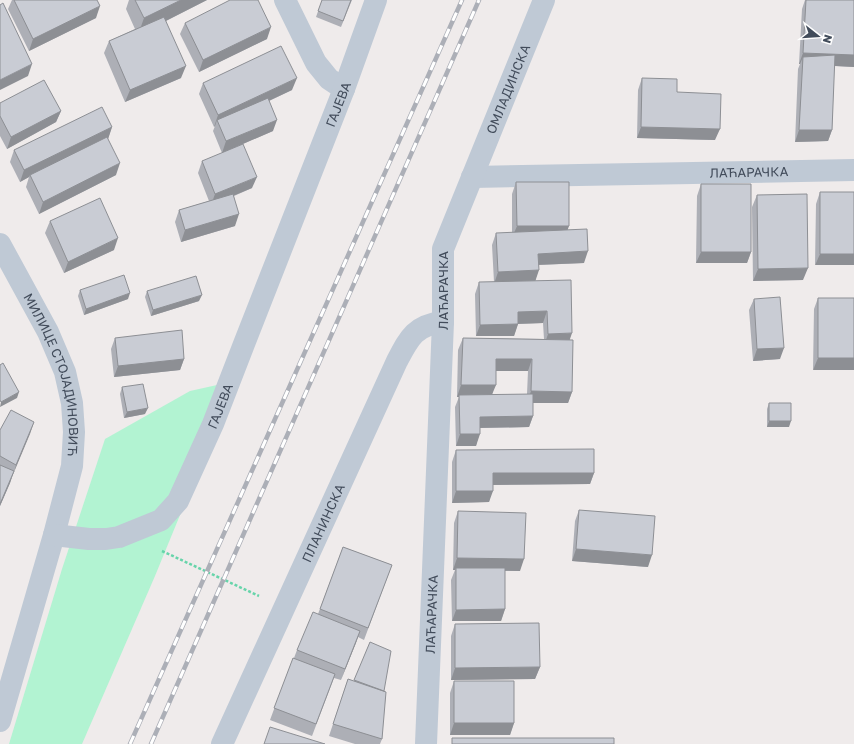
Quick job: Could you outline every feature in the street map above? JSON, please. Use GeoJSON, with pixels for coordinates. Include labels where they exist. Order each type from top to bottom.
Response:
{"type":"FeatureCollection","features":[{"type":"Feature","properties":{"kind":"street"},"geometry":{"type":"LineString","coordinates":[[285,0],[316,63],[329,79],[344,89]]}},
{"type":"Feature","properties":{"kind":"street","name":"ГАЈЕВА"},"geometry":{"type":"LineString","coordinates":[[54,535],[106,539],[127,534],[161,520],[178,501],[187,485],[213,424],[344,89],[376,0]]}},
{"type":"Feature","properties":{"kind":"street","name":"ОМЛАДИНСКА"},"geometry":{"type":"LineString","coordinates":[[472,177],[544,0]]}},
{"type":"Feature","properties":{"kind":"street","name":"ЛАЋАРАЧКА"},"geometry":{"type":"LineString","coordinates":[[426,744],[443,322],[443,249],[472,177],[854,170]]}},
{"type":"Feature","properties":{"kind":"street","name":"МИЛИЦЕ СТОЈАДИНОВИЋ"},"geometry":{"type":"LineString","coordinates":[[0,244],[48,332],[65,372],[72,403],[74,432],[72,466],[54,535]]}},
{"type":"Feature","properties":{"kind":"street","name":"ПЛАНИНСКА"},"geometry":{"type":"LineString","coordinates":[[222,744],[397,361],[414,333],[427,325],[443,322]]}},
{"type":"Feature","properties":{"kind":"street"},"geometry":{"type":"LineString","coordinates":[[0,721],[54,535]]}},
{"type":"Feature","properties":{"kind":"path"},"geometry":{"type":"LineString","coordinates":[[127,534],[284,608]]}},
{"type":"Feature","properties":{"kind":"green space"},"geometry":{"type":"Polygon","coordinates":[[[235,381],[155,576],[82,744],[9,744],[62,569],[105,439],[190,391],[235,381]]]}},
{"type":"Feature","properties":{"kind":"building"},"geometry":{"type":"Polygon","coordinates":[[[14,0],[97,0],[100,6],[33,39],[14,0]]]}},
{"type":"Feature","properties":{"kind":"building"},"geometry":{"type":"Polygon","coordinates":[[[135,0],[181,0],[144,18],[135,0]]]}},
{"type":"Feature","properties":{"kind":"building"},"geometry":{"type":"Polygon","coordinates":[[[230,0],[258,0],[271,27],[203,60],[185,23],[230,0]]]}},
{"type":"Feature","properties":{"kind":"building"},"geometry":{"type":"Polygon","coordinates":[[[322,0],[351,0],[343,21],[318,11],[322,0]]]}},
{"type":"Feature","properties":{"kind":"building"},"geometry":{"type":"Polygon","coordinates":[[[806,0],[854,0],[854,55],[803,53],[806,0]]]}},
{"type":"Feature","properties":{"kind":"building"},"geometry":{"type":"Polygon","coordinates":[[[3,3],[32,64],[0,80],[0,5],[3,3]]]}},
{"type":"Feature","properties":{"kind":"building"},"geometry":{"type":"Polygon","coordinates":[[[164,17],[186,66],[130,90],[109,41],[164,17]]]}},
{"type":"Feature","properties":{"kind":"building"},"geometry":{"type":"Polygon","coordinates":[[[281,46],[297,78],[218,115],[203,83],[281,46]]]}},
{"type":"Feature","properties":{"kind":"building"},"geometry":{"type":"Polygon","coordinates":[[[835,55],[832,130],[799,130],[803,57],[835,55]]]}},
{"type":"Feature","properties":{"kind":"building"},"geometry":{"type":"Polygon","coordinates":[[[642,78],[677,79],[677,92],[721,94],[720,129],[641,127],[642,78]]]}},
{"type":"Feature","properties":{"kind":"building"},"geometry":{"type":"Polygon","coordinates":[[[44,80],[61,111],[11,137],[0,116],[0,103],[44,80]]]}},
{"type":"Feature","properties":{"kind":"building"},"geometry":{"type":"Polygon","coordinates":[[[268,98],[277,120],[226,141],[217,120],[268,98]]]}},
{"type":"Feature","properties":{"kind":"building"},"geometry":{"type":"Polygon","coordinates":[[[102,107],[112,127],[24,170],[14,150],[102,107]]]}},
{"type":"Feature","properties":{"kind":"building"},"geometry":{"type":"Polygon","coordinates":[[[107,137],[120,163],[43,202],[30,175],[107,137]]]}},
{"type":"Feature","properties":{"kind":"building"},"geometry":{"type":"Polygon","coordinates":[[[243,144],[257,177],[215,194],[202,161],[243,144]]]}},
{"type":"Feature","properties":{"kind":"building"},"geometry":{"type":"Polygon","coordinates":[[[516,182],[569,182],[569,226],[517,226],[516,182]]]}},
{"type":"Feature","properties":{"kind":"building"},"geometry":{"type":"Polygon","coordinates":[[[701,184],[751,184],[751,252],[701,252],[701,184]]]}},
{"type":"Feature","properties":{"kind":"building"},"geometry":{"type":"Polygon","coordinates":[[[820,192],[854,192],[854,254],[820,254],[820,192]]]}},
{"type":"Feature","properties":{"kind":"building"},"geometry":{"type":"Polygon","coordinates":[[[233,194],[239,214],[185,230],[179,210],[233,194]]]}},
{"type":"Feature","properties":{"kind":"building"},"geometry":{"type":"Polygon","coordinates":[[[807,194],[808,268],[758,269],[757,195],[807,194]]]}},
{"type":"Feature","properties":{"kind":"building"},"geometry":{"type":"Polygon","coordinates":[[[100,198],[118,238],[68,262],[50,221],[100,198]]]}},
{"type":"Feature","properties":{"kind":"building"},"geometry":{"type":"Polygon","coordinates":[[[587,229],[588,251],[538,254],[539,270],[498,272],[496,233],[587,229]]]}},
{"type":"Feature","properties":{"kind":"building"},"geometry":{"type":"Polygon","coordinates":[[[124,275],[130,293],[86,309],[80,290],[124,275]]]}},
{"type":"Feature","properties":{"kind":"building"},"geometry":{"type":"Polygon","coordinates":[[[196,276],[202,295],[153,310],[147,291],[196,276]]]}},
{"type":"Feature","properties":{"kind":"building"},"geometry":{"type":"Polygon","coordinates":[[[571,280],[572,333],[548,334],[547,311],[518,312],[518,324],[480,325],[479,282],[571,280]]]}},
{"type":"Feature","properties":{"kind":"building"},"geometry":{"type":"Polygon","coordinates":[[[780,297],[784,348],[757,349],[754,299],[780,297]]]}},
{"type":"Feature","properties":{"kind":"building"},"geometry":{"type":"Polygon","coordinates":[[[818,298],[854,298],[854,358],[818,358],[818,298]]]}},
{"type":"Feature","properties":{"kind":"building"},"geometry":{"type":"Polygon","coordinates":[[[182,330],[184,359],[118,366],[115,338],[182,330]]]}},
{"type":"Feature","properties":{"kind":"building"},"geometry":{"type":"Polygon","coordinates":[[[463,338],[573,340],[572,392],[531,391],[532,359],[496,359],[496,385],[461,385],[463,338]]]}},
{"type":"Feature","properties":{"kind":"building"},"geometry":{"type":"Polygon","coordinates":[[[3,363],[19,392],[1,402],[0,365],[3,363]]]}},
{"type":"Feature","properties":{"kind":"building"},"geometry":{"type":"Polygon","coordinates":[[[143,384],[148,408],[127,412],[122,387],[143,384]]]}},
{"type":"Feature","properties":{"kind":"building"},"geometry":{"type":"Polygon","coordinates":[[[533,394],[533,416],[480,417],[480,434],[460,434],[459,395],[533,394]]]}},
{"type":"Feature","properties":{"kind":"building"},"geometry":{"type":"Polygon","coordinates":[[[769,403],[791,403],[791,421],[769,421],[769,403]]]}},
{"type":"Feature","properties":{"kind":"building"},"geometry":{"type":"Polygon","coordinates":[[[11,410],[34,422],[16,465],[0,456],[0,430],[11,410]]]}},
{"type":"Feature","properties":{"kind":"building"},"geometry":{"type":"Polygon","coordinates":[[[594,449],[594,473],[493,473],[493,491],[456,491],[456,450],[594,449]]]}},
{"type":"Feature","properties":{"kind":"building"},"geometry":{"type":"Polygon","coordinates":[[[0,465],[14,471],[0,504],[0,465]]]}},
{"type":"Feature","properties":{"kind":"building"},"geometry":{"type":"Polygon","coordinates":[[[579,510],[655,516],[652,555],[576,549],[579,510]]]}},
{"type":"Feature","properties":{"kind":"building"},"geometry":{"type":"Polygon","coordinates":[[[458,511],[526,513],[524,559],[457,558],[458,511]]]}},
{"type":"Feature","properties":{"kind":"building"},"geometry":{"type":"Polygon","coordinates":[[[343,547],[392,565],[368,628],[320,609],[343,547]]]}},
{"type":"Feature","properties":{"kind":"building"},"geometry":{"type":"Polygon","coordinates":[[[456,568],[505,568],[505,609],[456,610],[456,568]]]}},
{"type":"Feature","properties":{"kind":"building"},"geometry":{"type":"Polygon","coordinates":[[[313,612],[360,631],[345,669],[297,650],[313,612]]]}},
{"type":"Feature","properties":{"kind":"building"},"geometry":{"type":"Polygon","coordinates":[[[539,623],[540,667],[455,668],[455,624],[539,623]]]}},
{"type":"Feature","properties":{"kind":"building"},"geometry":{"type":"Polygon","coordinates":[[[370,642],[391,651],[384,691],[354,680],[370,642]]]}},
{"type":"Feature","properties":{"kind":"building"},"geometry":{"type":"Polygon","coordinates":[[[293,658],[335,674],[316,724],[274,708],[293,658]]]}},
{"type":"Feature","properties":{"kind":"building"},"geometry":{"type":"Polygon","coordinates":[[[348,679],[386,692],[382,739],[333,724],[348,679]]]}},
{"type":"Feature","properties":{"kind":"building"},"geometry":{"type":"Polygon","coordinates":[[[454,681],[514,681],[514,723],[454,723],[454,681]]]}},
{"type":"Feature","properties":{"kind":"building"},"geometry":{"type":"Polygon","coordinates":[[[270,727],[325,744],[264,744],[270,727]]]}},
{"type":"Feature","properties":{"kind":"building"},"geometry":{"type":"Polygon","coordinates":[[[452,738],[614,738],[614,744],[452,744],[452,738]]]}},
{"type":"Feature","properties":{"kind":"railway"},"geometry":{"type":"LineString","coordinates":[[130,744],[462,0]]}},
{"type":"Feature","properties":{"kind":"railway"},"geometry":{"type":"LineString","coordinates":[[151,744],[479,0]]}}]}
